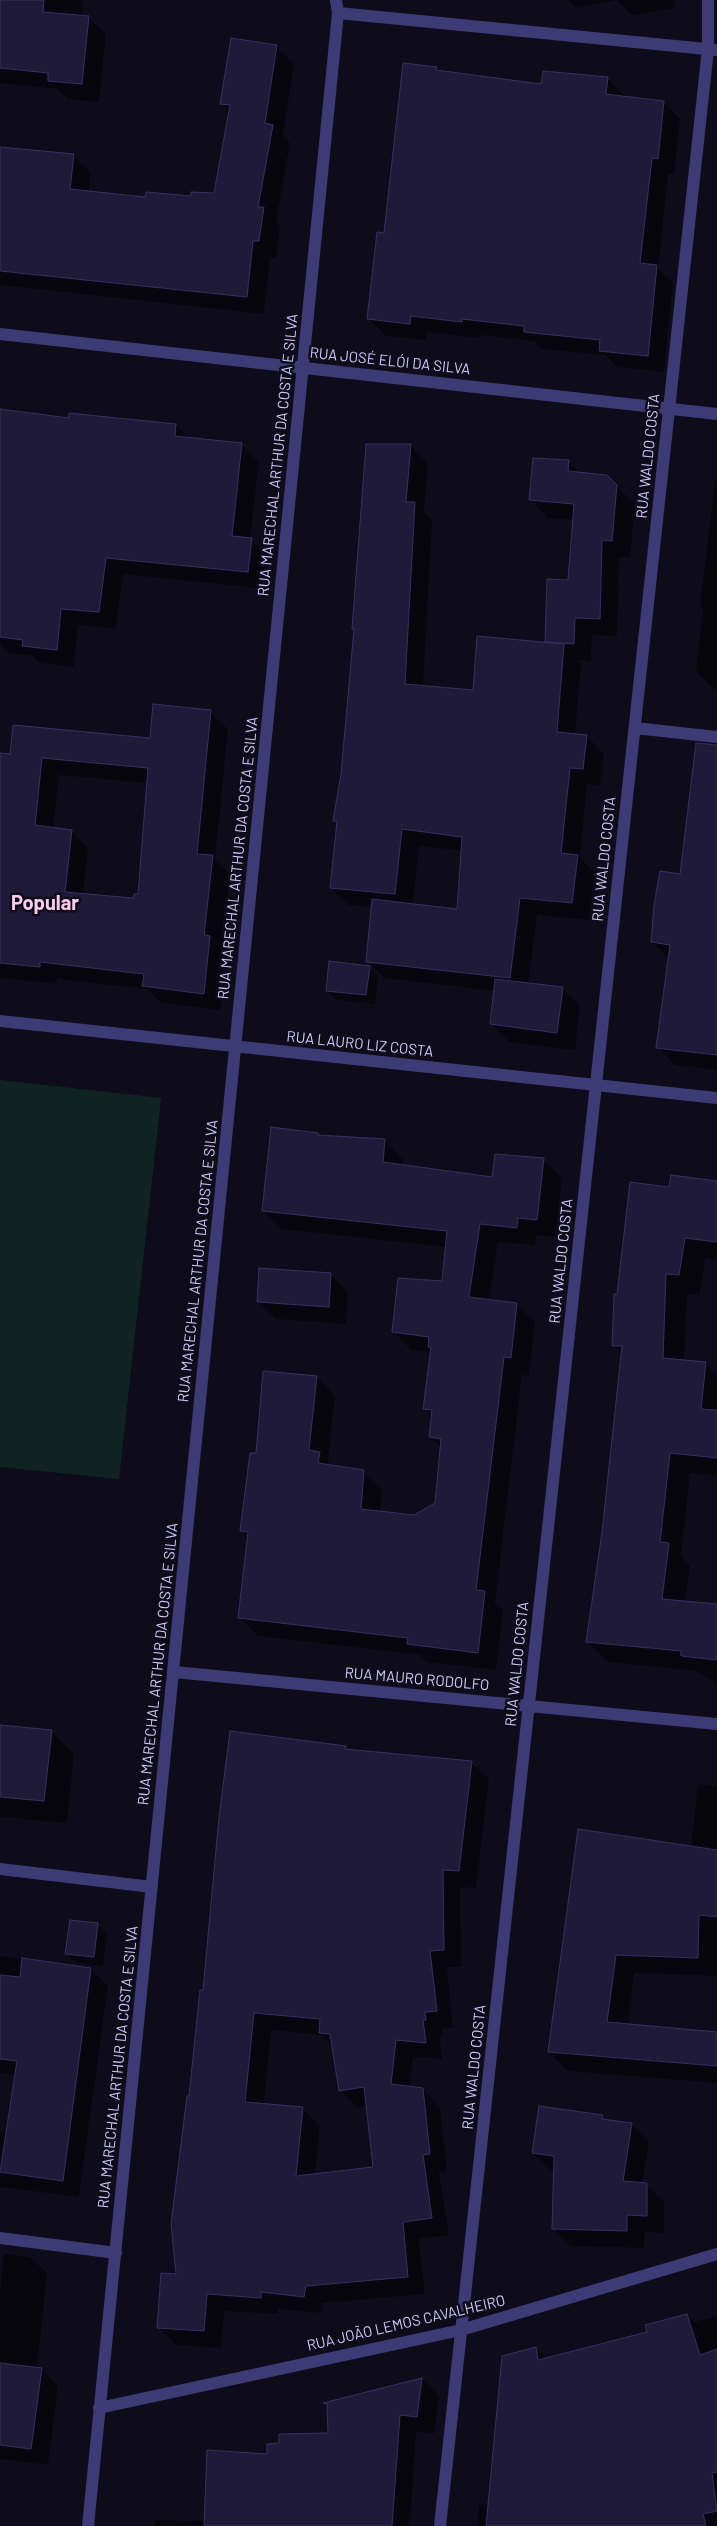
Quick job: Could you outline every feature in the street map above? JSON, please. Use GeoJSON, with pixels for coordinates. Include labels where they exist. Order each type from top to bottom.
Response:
{"type":"FeatureCollection","features":[{"type":"Feature","properties":{"kind":"street","name":"RUA MARECHAL ARTHUR DA COSTA E SILVA"},"geometry":{"type":"LineString","coordinates":[[88,2526],[338,13],[336,0]]}},
{"type":"Feature","properties":{"kind":"street","name":"RUA WALDO COSTA"},"geometry":{"type":"LineString","coordinates":[[440,2526],[670,409],[713,50],[708,0]]}},
{"type":"Feature","properties":{"kind":"street"},"geometry":{"type":"LineString","coordinates":[[338,13],[713,50]]}},
{"type":"Feature","properties":{"kind":"street","name":"RUA JOSÉ ELÓI DA SILVA"},"geometry":{"type":"LineString","coordinates":[[0,334],[717,414]]}},
{"type":"Feature","properties":{"kind":"street"},"geometry":{"type":"LineString","coordinates":[[635,728],[717,737]]}},
{"type":"Feature","properties":{"kind":"street","name":"RUA LAURO LIZ COSTA"},"geometry":{"type":"LineString","coordinates":[[0,1021],[717,1098]]}},
{"type":"Feature","properties":{"kind":"street","name":"RUA MAURO RODOLFO"},"geometry":{"type":"LineString","coordinates":[[174,1672],[717,1724]]}},
{"type":"Feature","properties":{"kind":"street"},"geometry":{"type":"LineString","coordinates":[[0,1869],[152,1887]]}},
{"type":"Feature","properties":{"kind":"street"},"geometry":{"type":"LineString","coordinates":[[0,2238],[116,2253]]}},
{"type":"Feature","properties":{"kind":"street","name":"RUA JOÃO LEMOS CAVALHEIRO"},"geometry":{"type":"LineString","coordinates":[[99,2408],[461,2330],[717,2254]]}},
{"type":"Feature","properties":{"kind":"green space"},"geometry":{"type":"Polygon","coordinates":[[[0,1080],[161,1098],[119,1479],[0,1467],[0,1080]]]}},
{"type":"Feature","properties":{"kind":"building"},"geometry":{"type":"Polygon","coordinates":[[[0,0],[44,0],[43,12],[89,16],[82,84],[48,81],[48,73],[0,68],[0,0]]]}},
{"type":"Feature","properties":{"kind":"building"},"geometry":{"type":"Polygon","coordinates":[[[231,38],[277,45],[265,123],[273,125],[258,207],[264,207],[259,241],[253,241],[247,297],[0,271],[0,147],[74,154],[70,189],[145,197],[146,192],[191,196],[191,192],[214,193],[230,105],[220,104],[231,38]]]}},
{"type":"Feature","properties":{"kind":"building"},"geometry":{"type":"Polygon","coordinates":[[[403,63],[437,67],[436,70],[541,84],[543,71],[608,77],[606,94],[664,101],[658,159],[652,158],[640,263],[657,265],[648,356],[599,351],[600,340],[524,332],[524,326],[462,319],[462,322],[411,316],[410,324],[367,319],[377,232],[384,233],[403,63]]]}},
{"type":"Feature","properties":{"kind":"building"},"geometry":{"type":"Polygon","coordinates":[[[0,409],[69,418],[69,413],[176,424],[175,436],[242,443],[232,536],[252,538],[248,572],[106,558],[99,612],[61,609],[57,650],[22,646],[23,640],[0,637],[0,409]]]}},
{"type":"Feature","properties":{"kind":"building"},"geometry":{"type":"Polygon","coordinates":[[[366,444],[411,444],[406,502],[415,502],[405,684],[473,690],[477,636],[564,644],[557,732],[587,735],[583,769],[570,768],[561,853],[578,855],[572,903],[520,898],[510,978],[366,962],[372,899],[457,909],[462,837],[402,829],[395,894],[330,888],[337,821],[333,821],[341,774],[354,629],[352,629],[366,444]]]}},
{"type":"Feature","properties":{"kind":"building"},"geometry":{"type":"Polygon","coordinates":[[[533,458],[569,460],[568,471],[607,475],[617,485],[612,541],[602,540],[600,619],[575,618],[574,644],[545,642],[547,579],[568,580],[574,504],[529,500],[533,458]]]}},
{"type":"Feature","properties":{"kind":"building"},"geometry":{"type":"Polygon","coordinates":[[[153,704],[211,710],[197,854],[213,855],[204,935],[210,936],[204,994],[142,986],[144,974],[40,962],[40,967],[0,963],[0,753],[10,754],[13,725],[150,738],[153,704]],[[42,758],[35,825],[72,830],[65,892],[133,898],[134,894],[138,894],[148,768],[42,758]]]}},
{"type":"Feature","properties":{"kind":"building"},"geometry":{"type":"Polygon","coordinates":[[[696,743],[717,745],[717,1055],[656,1048],[670,945],[651,942],[654,905],[660,871],[680,874],[696,743]]]}},
{"type":"Feature","properties":{"kind":"building"},"geometry":{"type":"Polygon","coordinates":[[[329,961],[370,966],[366,995],[326,991],[329,961]]]}},
{"type":"Feature","properties":{"kind":"building"},"geometry":{"type":"Polygon","coordinates":[[[495,979],[563,987],[557,1033],[490,1024],[495,979]]]}},
{"type":"Feature","properties":{"kind":"building"},"geometry":{"type":"Polygon","coordinates":[[[271,1127],[318,1133],[318,1135],[385,1139],[383,1162],[492,1177],[495,1154],[544,1158],[537,1220],[518,1218],[517,1228],[480,1224],[469,1297],[517,1303],[511,1358],[504,1357],[476,1590],[485,1591],[478,1653],[407,1644],[408,1638],[238,1618],[248,1532],[240,1531],[250,1453],[256,1453],[263,1371],[317,1376],[309,1450],[320,1452],[318,1463],[364,1470],[361,1509],[414,1515],[435,1503],[441,1439],[429,1437],[432,1410],[423,1409],[431,1347],[428,1347],[429,1337],[392,1332],[398,1278],[442,1281],[447,1231],[262,1211],[271,1127]]]}},
{"type":"Feature","properties":{"kind":"building"},"geometry":{"type":"Polygon","coordinates":[[[671,1175],[717,1181],[717,1242],[685,1238],[679,1275],[666,1274],[663,1358],[706,1362],[701,1409],[717,1410],[717,1458],[670,1453],[660,1542],[669,1543],[662,1599],[717,1604],[717,1660],[681,1656],[681,1651],[586,1642],[602,1532],[622,1346],[612,1346],[614,1294],[617,1294],[630,1182],[669,1187],[671,1175]]]}},
{"type":"Feature","properties":{"kind":"building"},"geometry":{"type":"Polygon","coordinates":[[[259,1268],[331,1273],[329,1307],[257,1302],[259,1268]]]}},
{"type":"Feature","properties":{"kind":"building"},"geometry":{"type":"Polygon","coordinates":[[[0,1725],[52,1730],[44,1801],[0,1797],[0,1725]]]}},
{"type":"Feature","properties":{"kind":"building"},"geometry":{"type":"Polygon","coordinates":[[[230,1731],[346,1746],[345,1749],[472,1761],[459,1871],[443,1870],[444,1950],[430,1951],[437,2011],[425,2012],[426,2020],[423,2020],[426,2043],[396,2040],[391,2084],[423,2088],[430,2154],[423,2155],[432,2218],[403,2222],[408,2277],[306,2286],[304,2297],[261,2292],[261,2298],[207,2294],[204,2331],[157,2328],[161,2273],[176,2274],[171,2224],[187,2096],[189,2096],[200,1990],[203,1990],[219,1817],[230,1731]],[[254,2013],[245,2102],[303,2107],[296,2176],[373,2167],[364,2087],[339,2091],[330,2034],[319,2033],[320,2019],[254,2013]]]}},
{"type":"Feature","properties":{"kind":"building"},"geometry":{"type":"Polygon","coordinates":[[[578,1829],[717,1850],[717,1917],[699,1915],[698,1958],[616,1955],[607,2022],[717,2032],[717,2066],[548,2052],[578,1829]]]}},
{"type":"Feature","properties":{"kind":"building"},"geometry":{"type":"Polygon","coordinates":[[[70,1920],[98,1923],[94,1957],[65,1954],[70,1920]]]}},
{"type":"Feature","properties":{"kind":"building"},"geometry":{"type":"Polygon","coordinates":[[[22,1958],[91,1968],[63,2181],[0,2172],[17,2061],[0,2059],[0,1975],[20,1977],[22,1958]]]}},
{"type":"Feature","properties":{"kind":"building"},"geometry":{"type":"Polygon","coordinates":[[[539,2106],[603,2115],[602,2119],[632,2123],[623,2181],[647,2183],[647,2216],[627,2215],[627,2231],[552,2229],[554,2156],[532,2153],[539,2106]]]}},
{"type":"Feature","properties":{"kind":"building"},"geometry":{"type":"Polygon","coordinates":[[[687,2314],[700,2355],[717,2349],[717,2472],[712,2473],[717,2511],[703,2514],[706,2526],[486,2526],[502,2356],[536,2347],[538,2360],[647,2332],[645,2325],[687,2314]]]}},
{"type":"Feature","properties":{"kind":"building"},"geometry":{"type":"Polygon","coordinates":[[[0,2363],[42,2368],[31,2449],[0,2445],[0,2363]]]}},
{"type":"Feature","properties":{"kind":"building"},"geometry":{"type":"Polygon","coordinates":[[[422,2378],[417,2417],[400,2415],[392,2526],[204,2526],[207,2450],[267,2454],[267,2444],[279,2443],[279,2434],[328,2433],[327,2404],[323,2403],[422,2378]]]}},
{"type":"Feature","properties":{"kind":"district","name":"Popular"},"geometry":{"type":"Point","coordinates":[45,903]}}]}
